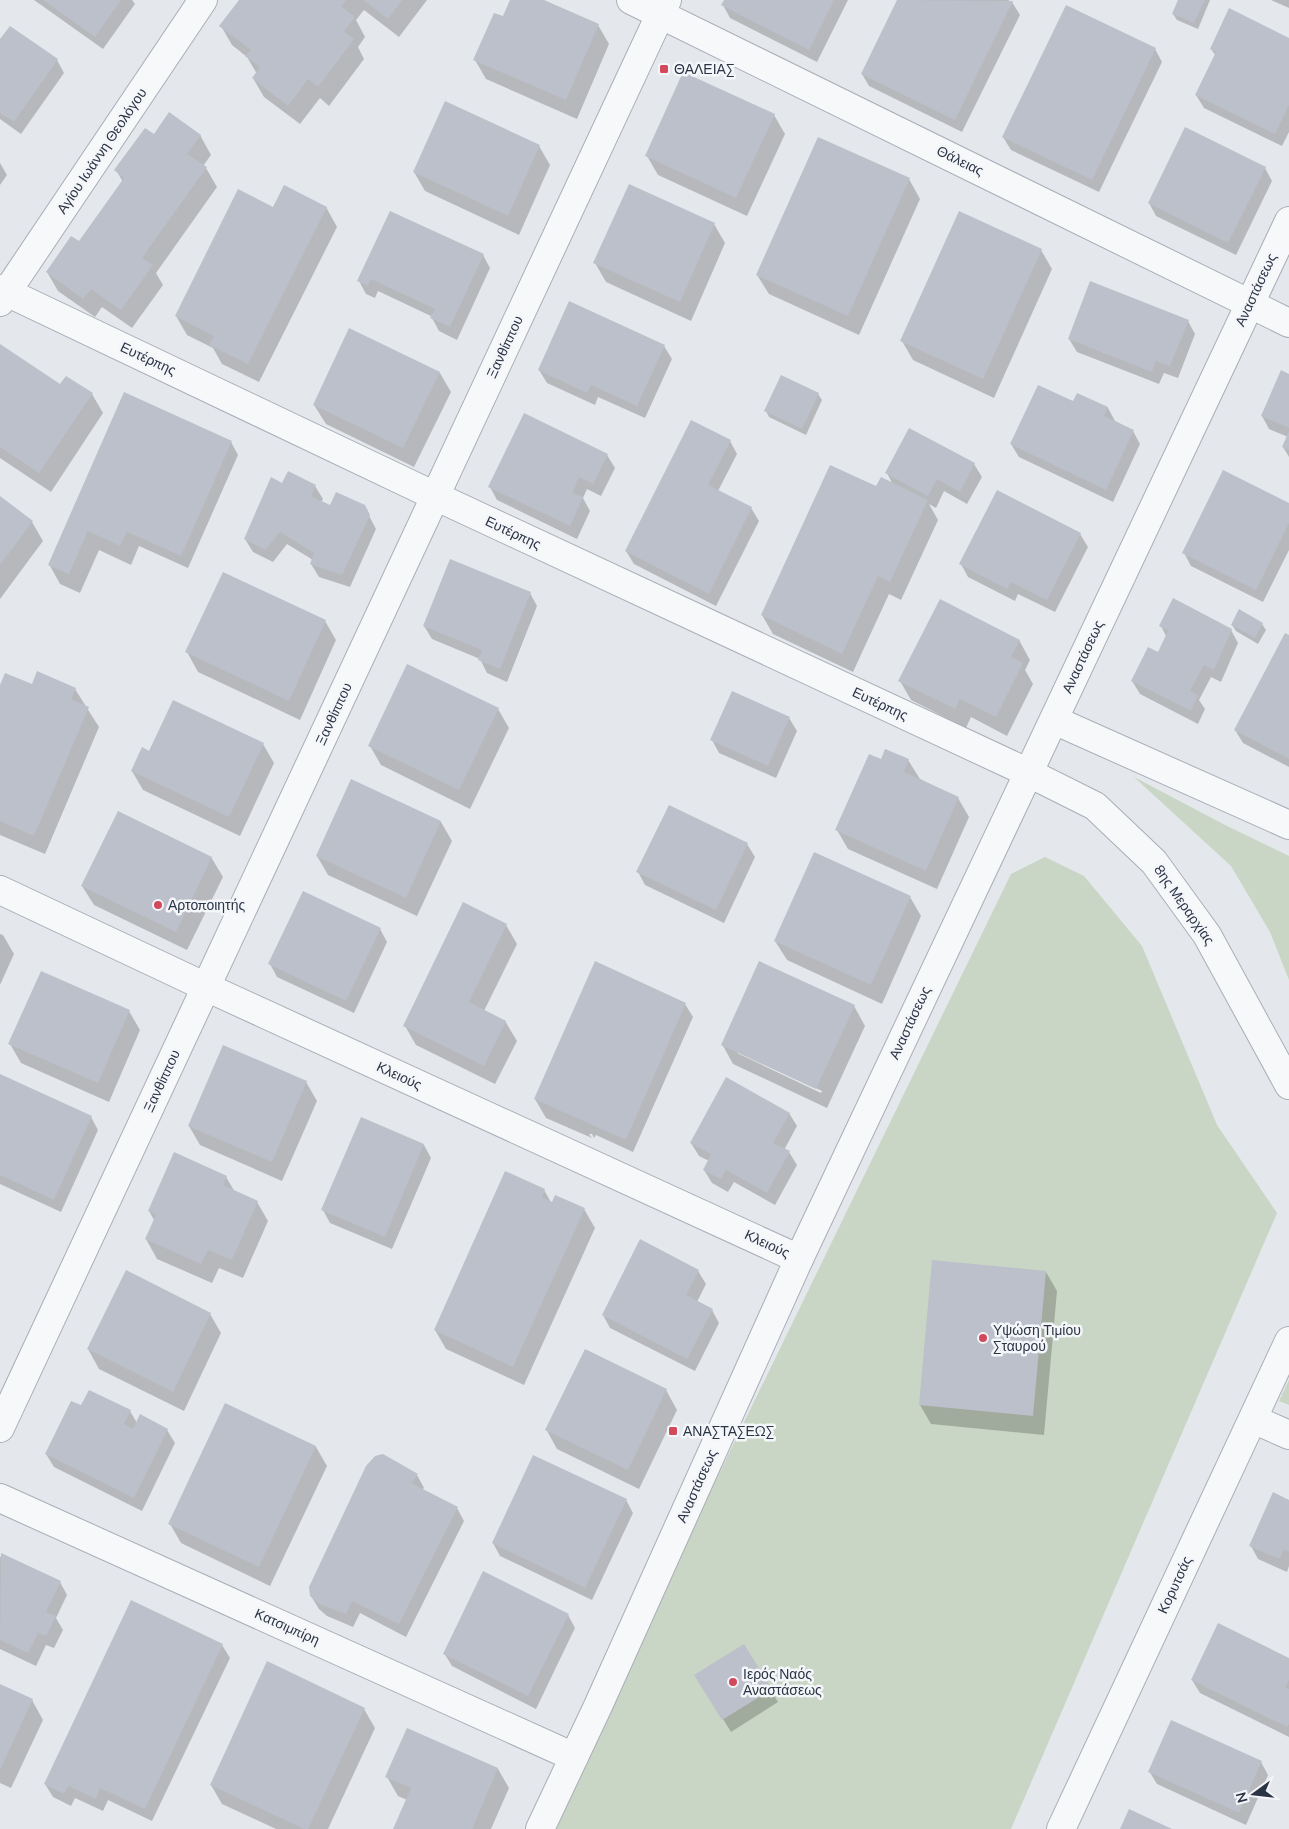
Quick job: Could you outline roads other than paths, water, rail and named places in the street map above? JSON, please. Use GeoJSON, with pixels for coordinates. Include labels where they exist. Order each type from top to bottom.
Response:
{"type":"FeatureCollection","features":[{"type":"Feature","properties":{"kind":"street","name":"Αγίου Ιωάννη Θεολόγου"},"geometry":{"type":"LineString","coordinates":[[2,294],[203,0]]}},
{"type":"Feature","properties":{"kind":"street","name":"Θάλειας"},"geometry":{"type":"LineString","coordinates":[[631,0],[664,7],[1289,323]]}},
{"type":"Feature","properties":{"kind":"street","name":"Ξανθίππου"},"geometry":{"type":"LineString","coordinates":[[0,1428],[664,7]]}},
{"type":"Feature","properties":{"kind":"street","name":"Αναστάσεως"},"geometry":{"type":"LineString","coordinates":[[540,1829],[799,1259],[1289,221]]}},
{"type":"Feature","properties":{"kind":"street","name":"Ευτέρπης"},"geometry":{"type":"LineString","coordinates":[[2,294],[1029,773]]}},
{"type":"Feature","properties":{"kind":"street"},"geometry":{"type":"LineString","coordinates":[[1054,720],[1289,825]]}},
{"type":"Feature","properties":{"kind":"street","name":"8ης Μεραρχίας"},"geometry":{"type":"LineString","coordinates":[[1029,773],[1094,806],[1154,862],[1207,935],[1289,1084]]}},
{"type":"Feature","properties":{"kind":"street","name":"Κλειούς"},"geometry":{"type":"LineString","coordinates":[[0,890],[206,987],[799,1259]]}},
{"type":"Feature","properties":{"kind":"street","name":"Κορυτσάς"},"geometry":{"type":"LineString","coordinates":[[1061,1829],[1289,1341]]}},
{"type":"Feature","properties":{"kind":"street"},"geometry":{"type":"LineString","coordinates":[[1253,1418],[1289,1435]]}},
{"type":"Feature","properties":{"kind":"street","name":"Κατσιμπίρη"},"geometry":{"type":"LineString","coordinates":[[0,1498],[574,1757]]}},
{"type":"Feature","properties":{"kind":"place","name":"ΘΑΛΕΙΑΣ"},"geometry":{"type":"Point","coordinates":[664,69]}},
{"type":"Feature","properties":{"kind":"place","name":"Αρτοποιητής"},"geometry":{"type":"Point","coordinates":[158,905]}},
{"type":"Feature","properties":{"kind":"place","name":"Υψώση Τιμίου Σταυρού"},"geometry":{"type":"Point","coordinates":[983,1338]}},
{"type":"Feature","properties":{"kind":"place","name":"ΑΝΑΣΤΑΣΕΩΣ"},"geometry":{"type":"Point","coordinates":[673,1431]}},
{"type":"Feature","properties":{"kind":"place","name":"Ιερός Ναός Αναστάσεως"},"geometry":{"type":"Point","coordinates":[733,1682]}}]}
